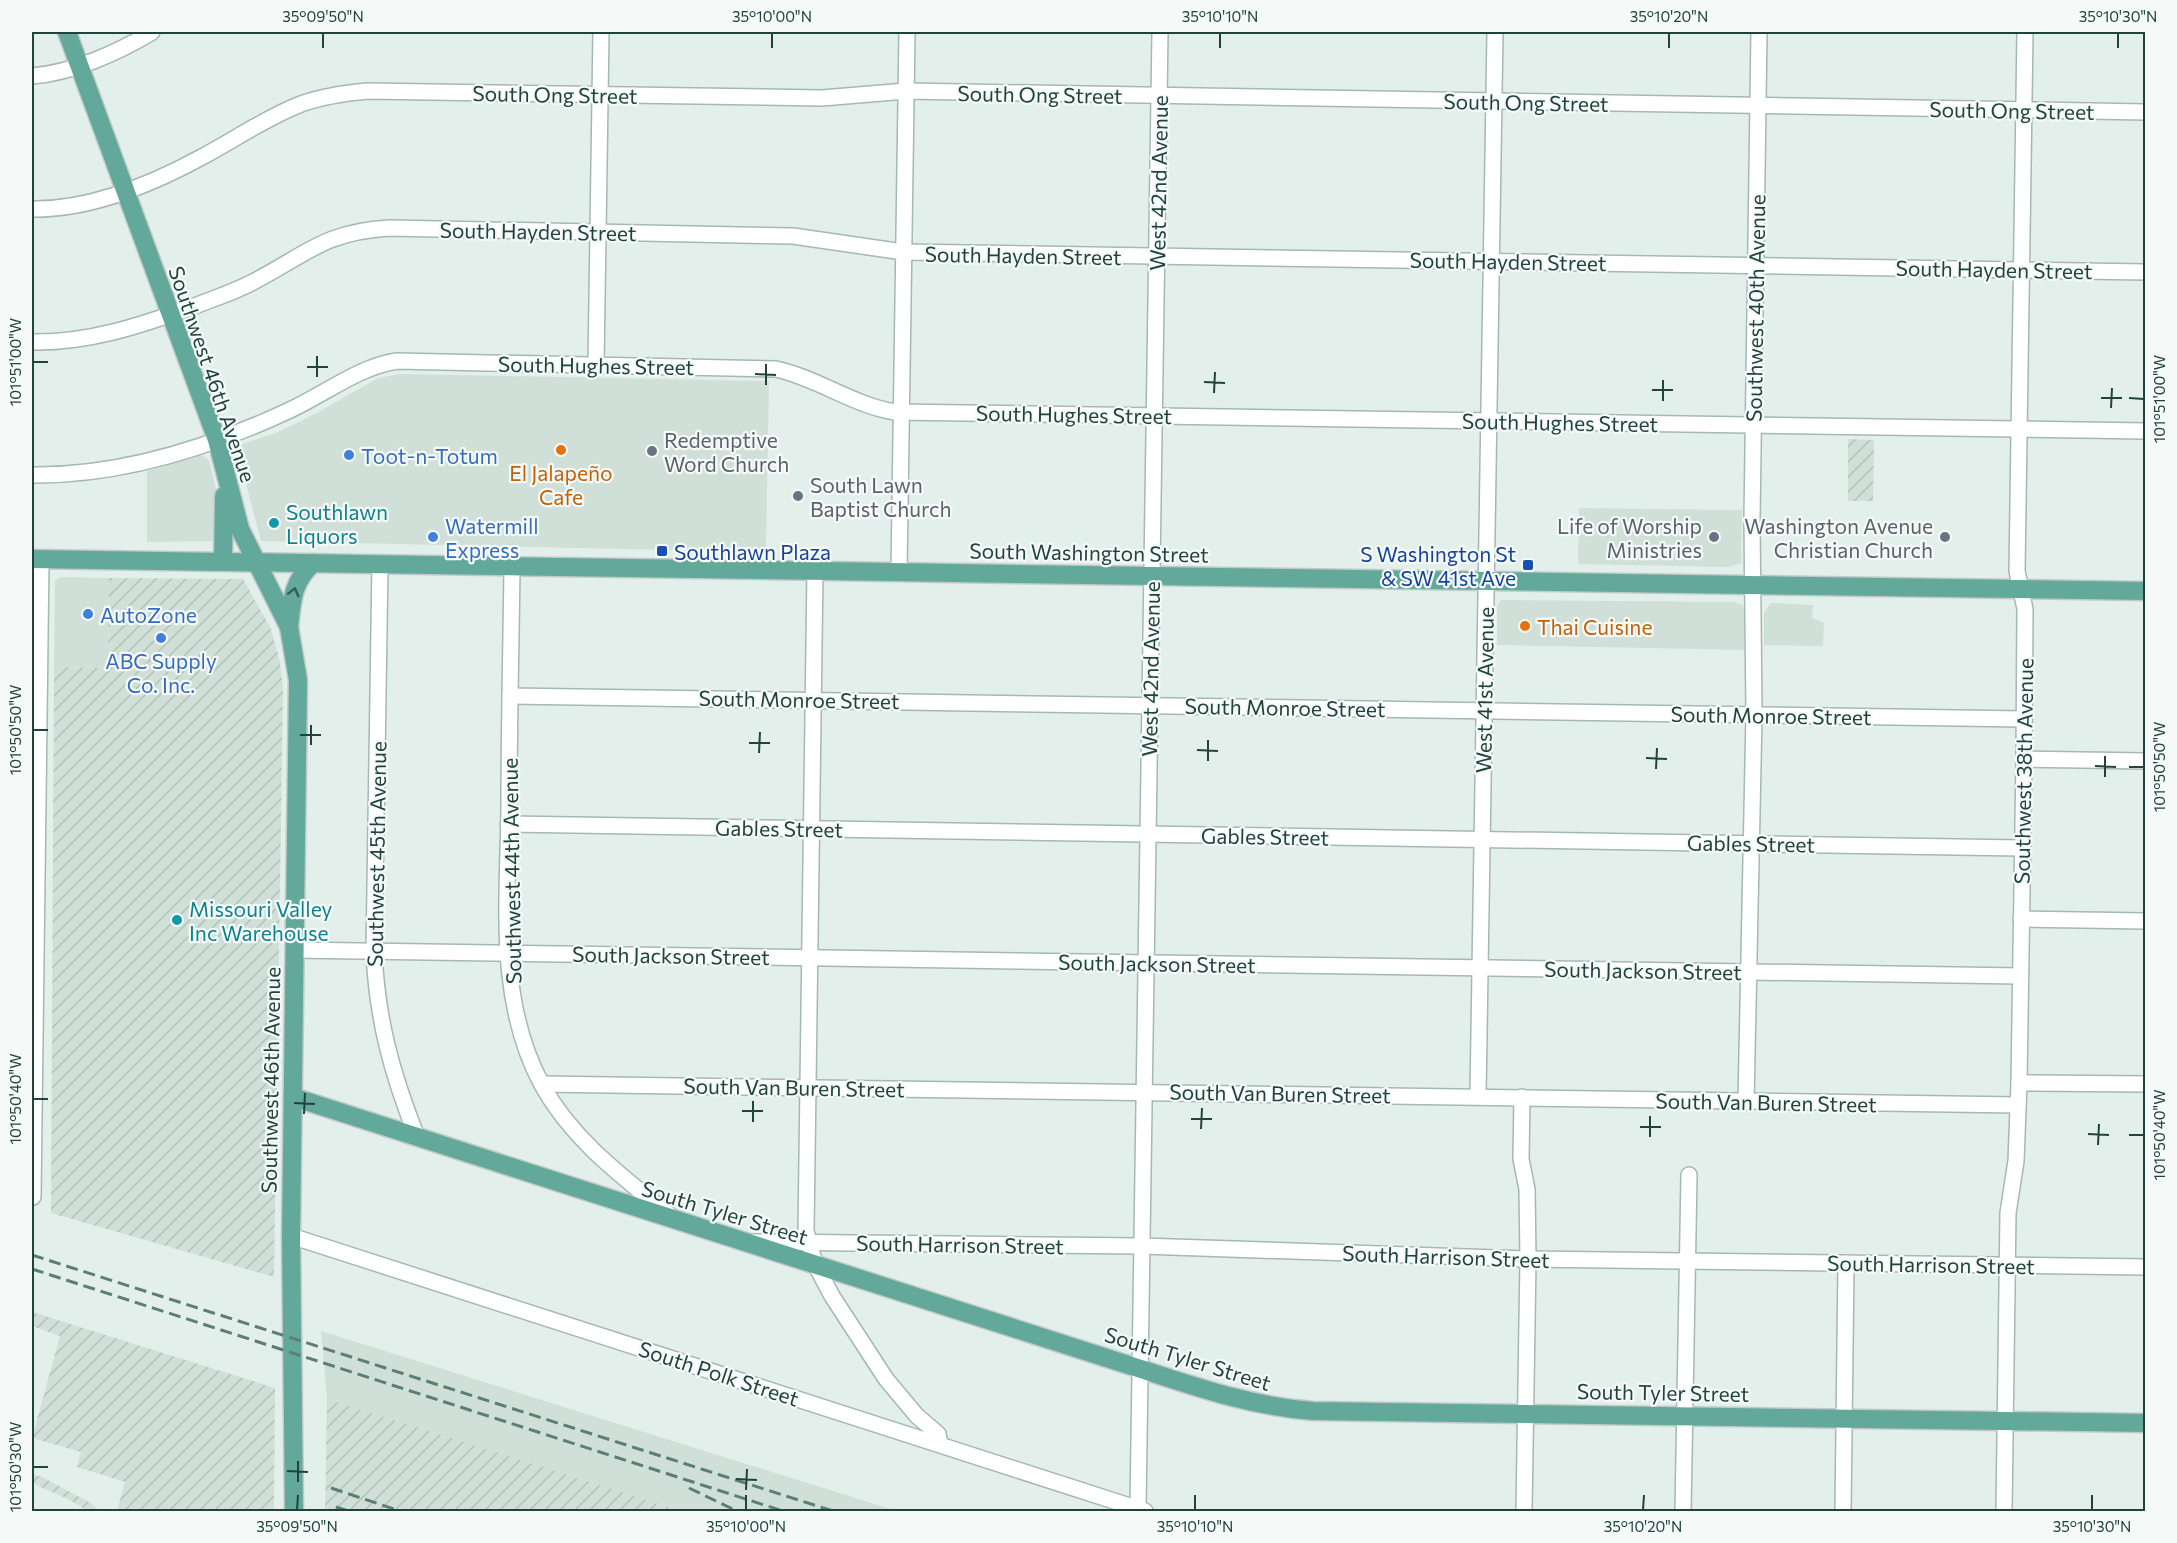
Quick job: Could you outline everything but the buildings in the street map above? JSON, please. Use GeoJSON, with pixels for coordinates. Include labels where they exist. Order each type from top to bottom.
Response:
{"type":"FeatureCollection","features":[{"type":"Feature","properties":{"kind":"main road","name":"Southwest 46th Avenue"},"geometry":{"type":"LineString","coordinates":[[67,32],[218,446],[240,529],[289,627],[298,680],[291,1236],[294,1512]]}},
{"type":"Feature","properties":{"kind":"main road"},"geometry":{"type":"LineString","coordinates":[[218,446],[224,492],[223,561]]}},
{"type":"Feature","properties":{"kind":"main road","name":"South Washington Street"},"geometry":{"type":"LineString","coordinates":[[36,559],[2145,591]]}},
{"type":"Feature","properties":{"kind":"main road"},"geometry":{"type":"LineString","coordinates":[[289,627],[293,590],[301,574],[313,563]]}},
{"type":"Feature","properties":{"kind":"main road","name":"South Tyler Street"},"geometry":{"type":"LineString","coordinates":[[293,1097],[1141,1369],[1242,1401],[1271,1407],[1313,1411],[1845,1416],[2145,1423]]}},
{"type":"Feature","properties":{"kind":"street"},"geometry":{"type":"LineString","coordinates":[[32,76],[46,75],[80,65],[130,45],[152,32]]}},
{"type":"Feature","properties":{"kind":"street"},"geometry":{"type":"LineString","coordinates":[[596,365],[601,32]]}},
{"type":"Feature","properties":{"kind":"street"},"geometry":{"type":"LineString","coordinates":[[899,572],[907,32]]}},
{"type":"Feature","properties":{"kind":"street","name":"West 42nd Avenue"},"geometry":{"type":"LineString","coordinates":[[1143,1510],[1142,1246],[1160,32]]}},
{"type":"Feature","properties":{"kind":"street","name":"West 41st Avenue"},"geometry":{"type":"LineString","coordinates":[[1478,1096],[1495,32]]}},
{"type":"Feature","properties":{"kind":"street","name":"Southwest 40th Avenue"},"geometry":{"type":"LineString","coordinates":[[1746,1102],[1754,715],[1753,425],[1759,32]]}},
{"type":"Feature","properties":{"kind":"street","name":"Southwest 38th Avenue"},"geometry":{"type":"LineString","coordinates":[[2004,1512],[2008,1205],[2016,1161],[2019,1083],[2024,759],[2025,609],[2017,571],[2025,32]]}},
{"type":"Feature","properties":{"kind":"street","name":"South Ong Street"},"geometry":{"type":"LineString","coordinates":[[32,209],[69,207],[125,191],[200,158],[276,114],[324,97],[368,91],[822,98],[906,91],[2145,112]]}},
{"type":"Feature","properties":{"kind":"street","name":"South Hayden Street"},"geometry":{"type":"LineString","coordinates":[[32,342],[97,336],[171,314],[235,291],[309,248],[351,232],[389,228],[794,236],[903,252],[2145,272]]}},
{"type":"Feature","properties":{"kind":"street","name":"South Hughes Street"},"geometry":{"type":"LineString","coordinates":[[32,475],[60,475],[137,464],[218,446],[382,363],[412,362],[776,369],[806,377],[878,408],[901,412],[2145,431]]}},
{"type":"Feature","properties":{"kind":"street"},"geometry":{"type":"LineString","coordinates":[[33,1197],[36,559]]}},
{"type":"Feature","properties":{"kind":"street","name":"Southwest 45th Avenue"},"geometry":{"type":"LineString","coordinates":[[380,564],[374,952],[376,997],[384,1044],[417,1137]]}},
{"type":"Feature","properties":{"kind":"street","name":"Southwest 44th Avenue"},"geometry":{"type":"LineString","coordinates":[[512,567],[507,953],[518,1023],[542,1084],[581,1139],[602,1160],[677,1220]]}},
{"type":"Feature","properties":{"kind":"street"},"geometry":{"type":"LineString","coordinates":[[815,571],[806,1231],[815,1264],[832,1296],[886,1379],[917,1416],[938,1434],[940,1444]]}},
{"type":"Feature","properties":{"kind":"street","name":"South Monroe Street"},"geometry":{"type":"LineString","coordinates":[[510,696],[2024,719]]}},
{"type":"Feature","properties":{"kind":"street"},"geometry":{"type":"LineString","coordinates":[[2024,759],[2145,761]]}},
{"type":"Feature","properties":{"kind":"street","name":"Gables Street"},"geometry":{"type":"LineString","coordinates":[[508,824],[2022,848]]}},
{"type":"Feature","properties":{"kind":"street"},"geometry":{"type":"LineString","coordinates":[[2021,919],[2145,921]]}},
{"type":"Feature","properties":{"kind":"street","name":"South Jackson Street"},"geometry":{"type":"LineString","coordinates":[[294,950],[2020,976]]}},
{"type":"Feature","properties":{"kind":"street"},"geometry":{"type":"LineString","coordinates":[[2019,1083],[2145,1084]]}},
{"type":"Feature","properties":{"kind":"street","name":"South Van Buren Street"},"geometry":{"type":"LineString","coordinates":[[542,1084],[2018,1105]]}},
{"type":"Feature","properties":{"kind":"street"},"geometry":{"type":"LineString","coordinates":[[1522,1097],[1521,1159],[1527,1189],[1528,1259],[1524,1512]]}},
{"type":"Feature","properties":{"kind":"street"},"geometry":{"type":"LineString","coordinates":[[1683,1512],[1689,1175]]}},
{"type":"Feature","properties":{"kind":"street","name":"South Polk Street"},"geometry":{"type":"LineString","coordinates":[[291,1236],[1143,1510]]}},
{"type":"Feature","properties":{"kind":"street","name":"South Harrison Street"},"geometry":{"type":"LineString","coordinates":[[746,1242],[1142,1246],[1528,1259],[2145,1267]]}},
{"type":"Feature","properties":{"kind":"street"},"geometry":{"type":"LineString","coordinates":[[1843,1512],[1846,1263]]}},
{"type":"Feature","properties":{"kind":"shaded area"},"geometry":{"type":"Polygon","coordinates":[[[400,374],[769,381],[766,552],[261,541],[236,446],[278,432],[378,378],[400,374]]]}},
{"type":"Feature","properties":{"kind":"shaded area"},"geometry":{"type":"Polygon","coordinates":[[[1848,439],[1874,440],[1873,501],[1848,501],[1848,439]]]}},
{"type":"Feature","properties":{"kind":"shaded area"},"geometry":{"type":"Polygon","coordinates":[[[202,455],[209,461],[217,492],[214,541],[147,542],[147,471],[202,455]]]}},
{"type":"Feature","properties":{"kind":"shaded area"},"geometry":{"type":"Polygon","coordinates":[[[1579,508],[1742,510],[1741,563],[1728,567],[1578,564],[1579,508]]]}},
{"type":"Feature","properties":{"kind":"shaded area"},"geometry":{"type":"Polygon","coordinates":[[[60,577],[109,578],[108,668],[54,667],[55,581],[60,577]]]}},
{"type":"Feature","properties":{"kind":"shaded area"},"geometry":{"type":"Polygon","coordinates":[[[109,578],[243,579],[271,629],[280,662],[283,688],[274,1277],[51,1213],[54,667],[108,668],[109,578]]]}},
{"type":"Feature","properties":{"kind":"shaded area"},"geometry":{"type":"Polygon","coordinates":[[[1501,600],[1733,602],[1742,605],[1745,610],[1744,650],[1497,645],[1497,607],[1501,600]]]}},
{"type":"Feature","properties":{"kind":"shaded area"},"geometry":{"type":"Polygon","coordinates":[[[1771,603],[1813,605],[1812,618],[1824,623],[1823,646],[1764,645],[1764,612],[1771,603]]]}},
{"type":"Feature","properties":{"kind":"shaded area"},"geometry":{"type":"Polygon","coordinates":[[[32,1312],[275,1388],[274,1511],[117,1511],[125,1482],[77,1467],[81,1452],[32,1438],[60,1336],[32,1326],[32,1312]]]}},
{"type":"Feature","properties":{"kind":"shaded area"},"geometry":{"type":"Polygon","coordinates":[[[321,1331],[897,1511],[681,1511],[327,1399],[321,1331]]]}},
{"type":"Feature","properties":{"kind":"shaded area"},"geometry":{"type":"Polygon","coordinates":[[[327,1399],[543,1467],[681,1511],[325,1511],[327,1399]]]}},
{"type":"Feature","properties":{"kind":"shaded area"},"geometry":{"type":"Polygon","coordinates":[[[32,1474],[89,1502],[99,1511],[88,1511],[32,1483],[32,1474]]]}},
{"type":"Feature","properties":{"kind":"railway"},"geometry":{"type":"LineString","coordinates":[[32,1255],[836,1512]]}},
{"type":"Feature","properties":{"kind":"railway"},"geometry":{"type":"LineString","coordinates":[[32,1269],[786,1512]]}},
{"type":"Feature","properties":{"kind":"railway"},"geometry":{"type":"LineString","coordinates":[[331,1488],[403,1512]]}},
{"type":"Feature","properties":{"kind":"railway"},"geometry":{"type":"LineString","coordinates":[[689,1488],[739,1512]]}},
{"type":"Feature","properties":{"kind":"railway"},"geometry":{"type":"LineString","coordinates":[[336,1507],[351,1512]]}},
{"type":"Feature","properties":{"kind":"place","name":"El Jalapeño Cafe"},"geometry":{"type":"Point","coordinates":[561,450]}},
{"type":"Feature","properties":{"kind":"place","name":"Redemptive Word Church"},"geometry":{"type":"Point","coordinates":[652,451]}},
{"type":"Feature","properties":{"kind":"place","name":"Toot-n-Totum"},"geometry":{"type":"Point","coordinates":[349,455]}},
{"type":"Feature","properties":{"kind":"place","name":"South Lawn Baptist Church"},"geometry":{"type":"Point","coordinates":[798,496]}},
{"type":"Feature","properties":{"kind":"place","name":"Southlawn Liquors"},"geometry":{"type":"Point","coordinates":[274,523]}},
{"type":"Feature","properties":{"kind":"place","name":"Watermill Express"},"geometry":{"type":"Point","coordinates":[433,537]}},
{"type":"Feature","properties":{"kind":"place","name":"Life of Worship Ministries"},"geometry":{"type":"Point","coordinates":[1714,537]}},
{"type":"Feature","properties":{"kind":"place","name":"Washington Avenue Christian Church"},"geometry":{"type":"Point","coordinates":[1945,537]}},
{"type":"Feature","properties":{"kind":"place","name":"Southlawn Plaza"},"geometry":{"type":"Point","coordinates":[662,551]}},
{"type":"Feature","properties":{"kind":"place","name":"S Washington St & SW 41st Ave"},"geometry":{"type":"Point","coordinates":[1528,565]}},
{"type":"Feature","properties":{"kind":"place","name":"AutoZone"},"geometry":{"type":"Point","coordinates":[88,614]}},
{"type":"Feature","properties":{"kind":"place","name":"Thai Cuisine"},"geometry":{"type":"Point","coordinates":[1525,626]}},
{"type":"Feature","properties":{"kind":"place","name":"ABC Supply Co. Inc."},"geometry":{"type":"Point","coordinates":[161,638]}},
{"type":"Feature","properties":{"kind":"place","name":"Missouri Valley Inc Warehouse"},"geometry":{"type":"Point","coordinates":[177,920]}}]}
